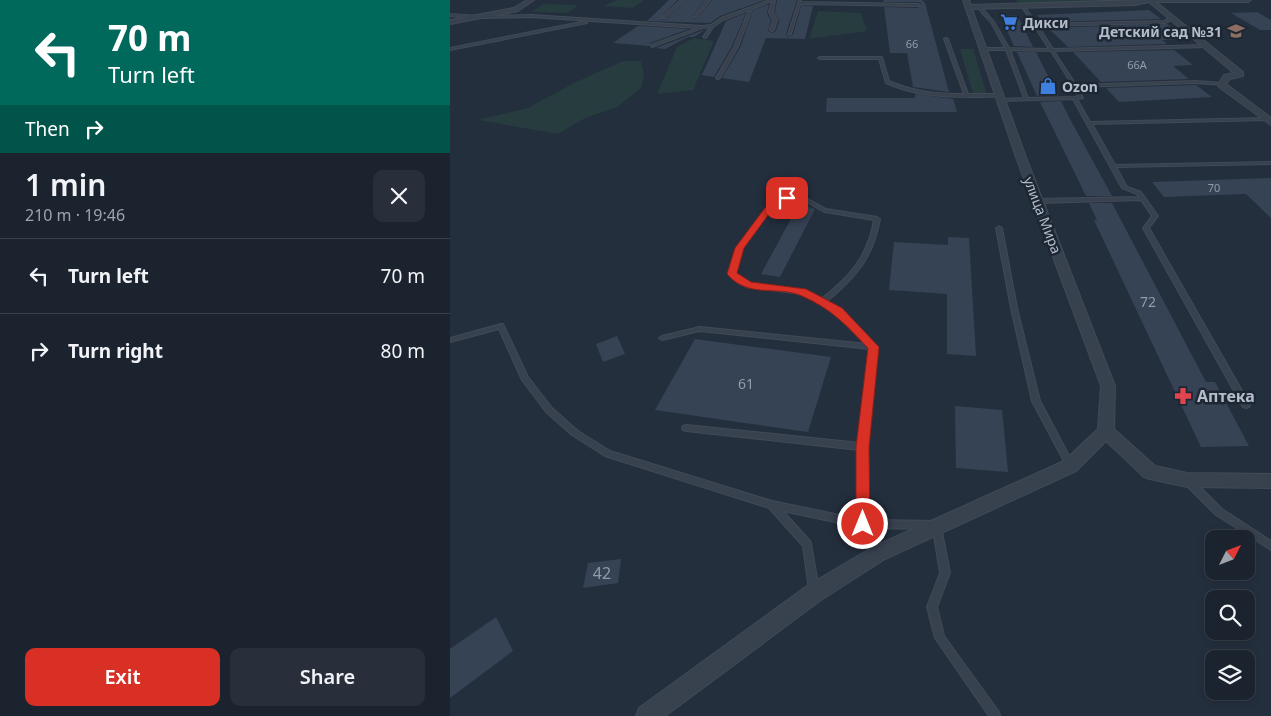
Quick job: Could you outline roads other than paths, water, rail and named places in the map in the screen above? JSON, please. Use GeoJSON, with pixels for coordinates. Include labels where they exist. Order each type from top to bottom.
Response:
{"type":"FeatureCollection","features":[{"type":"Feature","properties":{"kind":"street"},"geometry":{"type":"LineString","coordinates":[[450,22],[516,10],[531,0]]}},
{"type":"Feature","properties":{"kind":"street"},"geometry":{"type":"LineString","coordinates":[[967,4],[980,7],[1024,7],[1135,3],[1149,0],[1248,0]]}},
{"type":"Feature","properties":{"kind":"street"},"geometry":{"type":"LineString","coordinates":[[1149,0],[1174,18],[1240,74],[1226,77],[1222,85],[1270,121]]}},
{"type":"Feature","properties":{"kind":"street","name":"улица Мира"},"geometry":{"type":"LineString","coordinates":[[967,4],[1038,201],[1108,386],[1106,431]]}},
{"type":"Feature","properties":{"kind":"street"},"geometry":{"type":"LineString","coordinates":[[647,716],[814,592],[879,553],[936,525],[1070,466],[1106,431],[1150,472],[1187,480],[1271,481]]}},
{"type":"Feature","properties":{"kind":"lane"},"geometry":{"type":"LineString","coordinates":[[664,17],[683,0]]}},
{"type":"Feature","properties":{"kind":"lane"},"geometry":{"type":"LineString","coordinates":[[695,16],[709,0]]}},
{"type":"Feature","properties":{"kind":"lane"},"geometry":{"type":"LineString","coordinates":[[705,37],[712,26],[722,19],[773,0]]}},
{"type":"Feature","properties":{"kind":"lane"},"geometry":{"type":"LineString","coordinates":[[772,30],[775,20],[771,12],[773,0]]}},
{"type":"Feature","properties":{"kind":"lane"},"geometry":{"type":"LineString","coordinates":[[789,34],[800,2],[918,5]]}},
{"type":"Feature","properties":{"kind":"lane"},"geometry":{"type":"LineString","coordinates":[[980,7],[985,17],[991,20],[1006,49],[1026,99]]}},
{"type":"Feature","properties":{"kind":"lane"},"geometry":{"type":"LineString","coordinates":[[820,58],[881,58],[887,82],[899,88],[942,94],[966,94],[1000,98],[1081,98],[1076,86],[1024,7]]}},
{"type":"Feature","properties":{"kind":"lane"},"geometry":{"type":"LineString","coordinates":[[718,78],[736,47],[750,9]]}},
{"type":"Feature","properties":{"kind":"lane"},"geometry":{"type":"LineString","coordinates":[[450,15],[479,18],[531,16],[702,27],[712,26]]}},
{"type":"Feature","properties":{"kind":"lane"},"geometry":{"type":"LineString","coordinates":[[1036,25],[1165,22],[1174,18]]}},
{"type":"Feature","properties":{"kind":"lane"},"geometry":{"type":"LineString","coordinates":[[450,49],[474,46],[564,25],[617,21]]}},
{"type":"Feature","properties":{"kind":"lane"},"geometry":{"type":"LineString","coordinates":[[652,46],[702,27]]}},
{"type":"Feature","properties":{"kind":"lane"},"geometry":{"type":"LineString","coordinates":[[946,39],[966,94]]}},
{"type":"Feature","properties":{"kind":"lane"},"geometry":{"type":"LineString","coordinates":[[983,49],[1052,50],[1207,46]]}},
{"type":"Feature","properties":{"kind":"lane"},"geometry":{"type":"LineString","coordinates":[[1076,86],[1195,82],[1223,84]]}},
{"type":"Feature","properties":{"kind":"lane"},"geometry":{"type":"LineString","coordinates":[[1074,98],[1125,188],[1139,193],[1155,216],[1146,228],[1246,405]]}},
{"type":"Feature","properties":{"kind":"lane"},"geometry":{"type":"LineString","coordinates":[[1089,123],[1270,121]]}},
{"type":"Feature","properties":{"kind":"lane"},"geometry":{"type":"LineString","coordinates":[[1113,166],[1271,163]]}},
{"type":"Feature","properties":{"kind":"lane"},"geometry":{"type":"LineString","coordinates":[[822,302],[843,287],[858,269],[875,237],[877,219],[825,210],[806,200],[787,198],[774,201],[740,248],[732,274],[748,286],[803,292],[838,311],[874,347]]}},
{"type":"Feature","properties":{"kind":"lane"},"geometry":{"type":"LineString","coordinates":[[1038,201],[1142,198]]}},
{"type":"Feature","properties":{"kind":"lane"},"geometry":{"type":"LineString","coordinates":[[1000,228],[1014,308],[1036,401],[1070,466]]}},
{"type":"Feature","properties":{"kind":"lane"},"geometry":{"type":"LineString","coordinates":[[450,340],[501,326],[525,378],[550,410],[583,438],[608,454],[772,505],[863,524],[936,525],[945,573],[932,607],[940,638],[995,716]]}},
{"type":"Feature","properties":{"kind":"lane"},"geometry":{"type":"LineString","coordinates":[[662,338],[700,329],[874,347]]}},
{"type":"Feature","properties":{"kind":"lane"},"geometry":{"type":"LineString","coordinates":[[863,524],[862,447],[874,347]]}},
{"type":"Feature","properties":{"kind":"lane"},"geometry":{"type":"LineString","coordinates":[[686,428],[862,447]]}},
{"type":"Feature","properties":{"kind":"lane"},"geometry":{"type":"LineString","coordinates":[[1187,480],[1219,512],[1271,546]]}},
{"type":"Feature","properties":{"kind":"lane"},"geometry":{"type":"LineString","coordinates":[[772,505],[807,544],[814,592]]}},
{"type":"Feature","properties":{"kind":"place","name":"Дикси"},"geometry":{"type":"Point","coordinates":[1009,22]}},
{"type":"Feature","properties":{"kind":"place","name":"Детский сад №31"},"geometry":{"type":"Point","coordinates":[1236,31]}},
{"type":"Feature","properties":{"kind":"place","name":"Ozon"},"geometry":{"type":"Point","coordinates":[1048,86]}},
{"type":"Feature","properties":{"kind":"place","name":"Аптека"},"geometry":{"type":"Point","coordinates":[1183,396]}}]}
